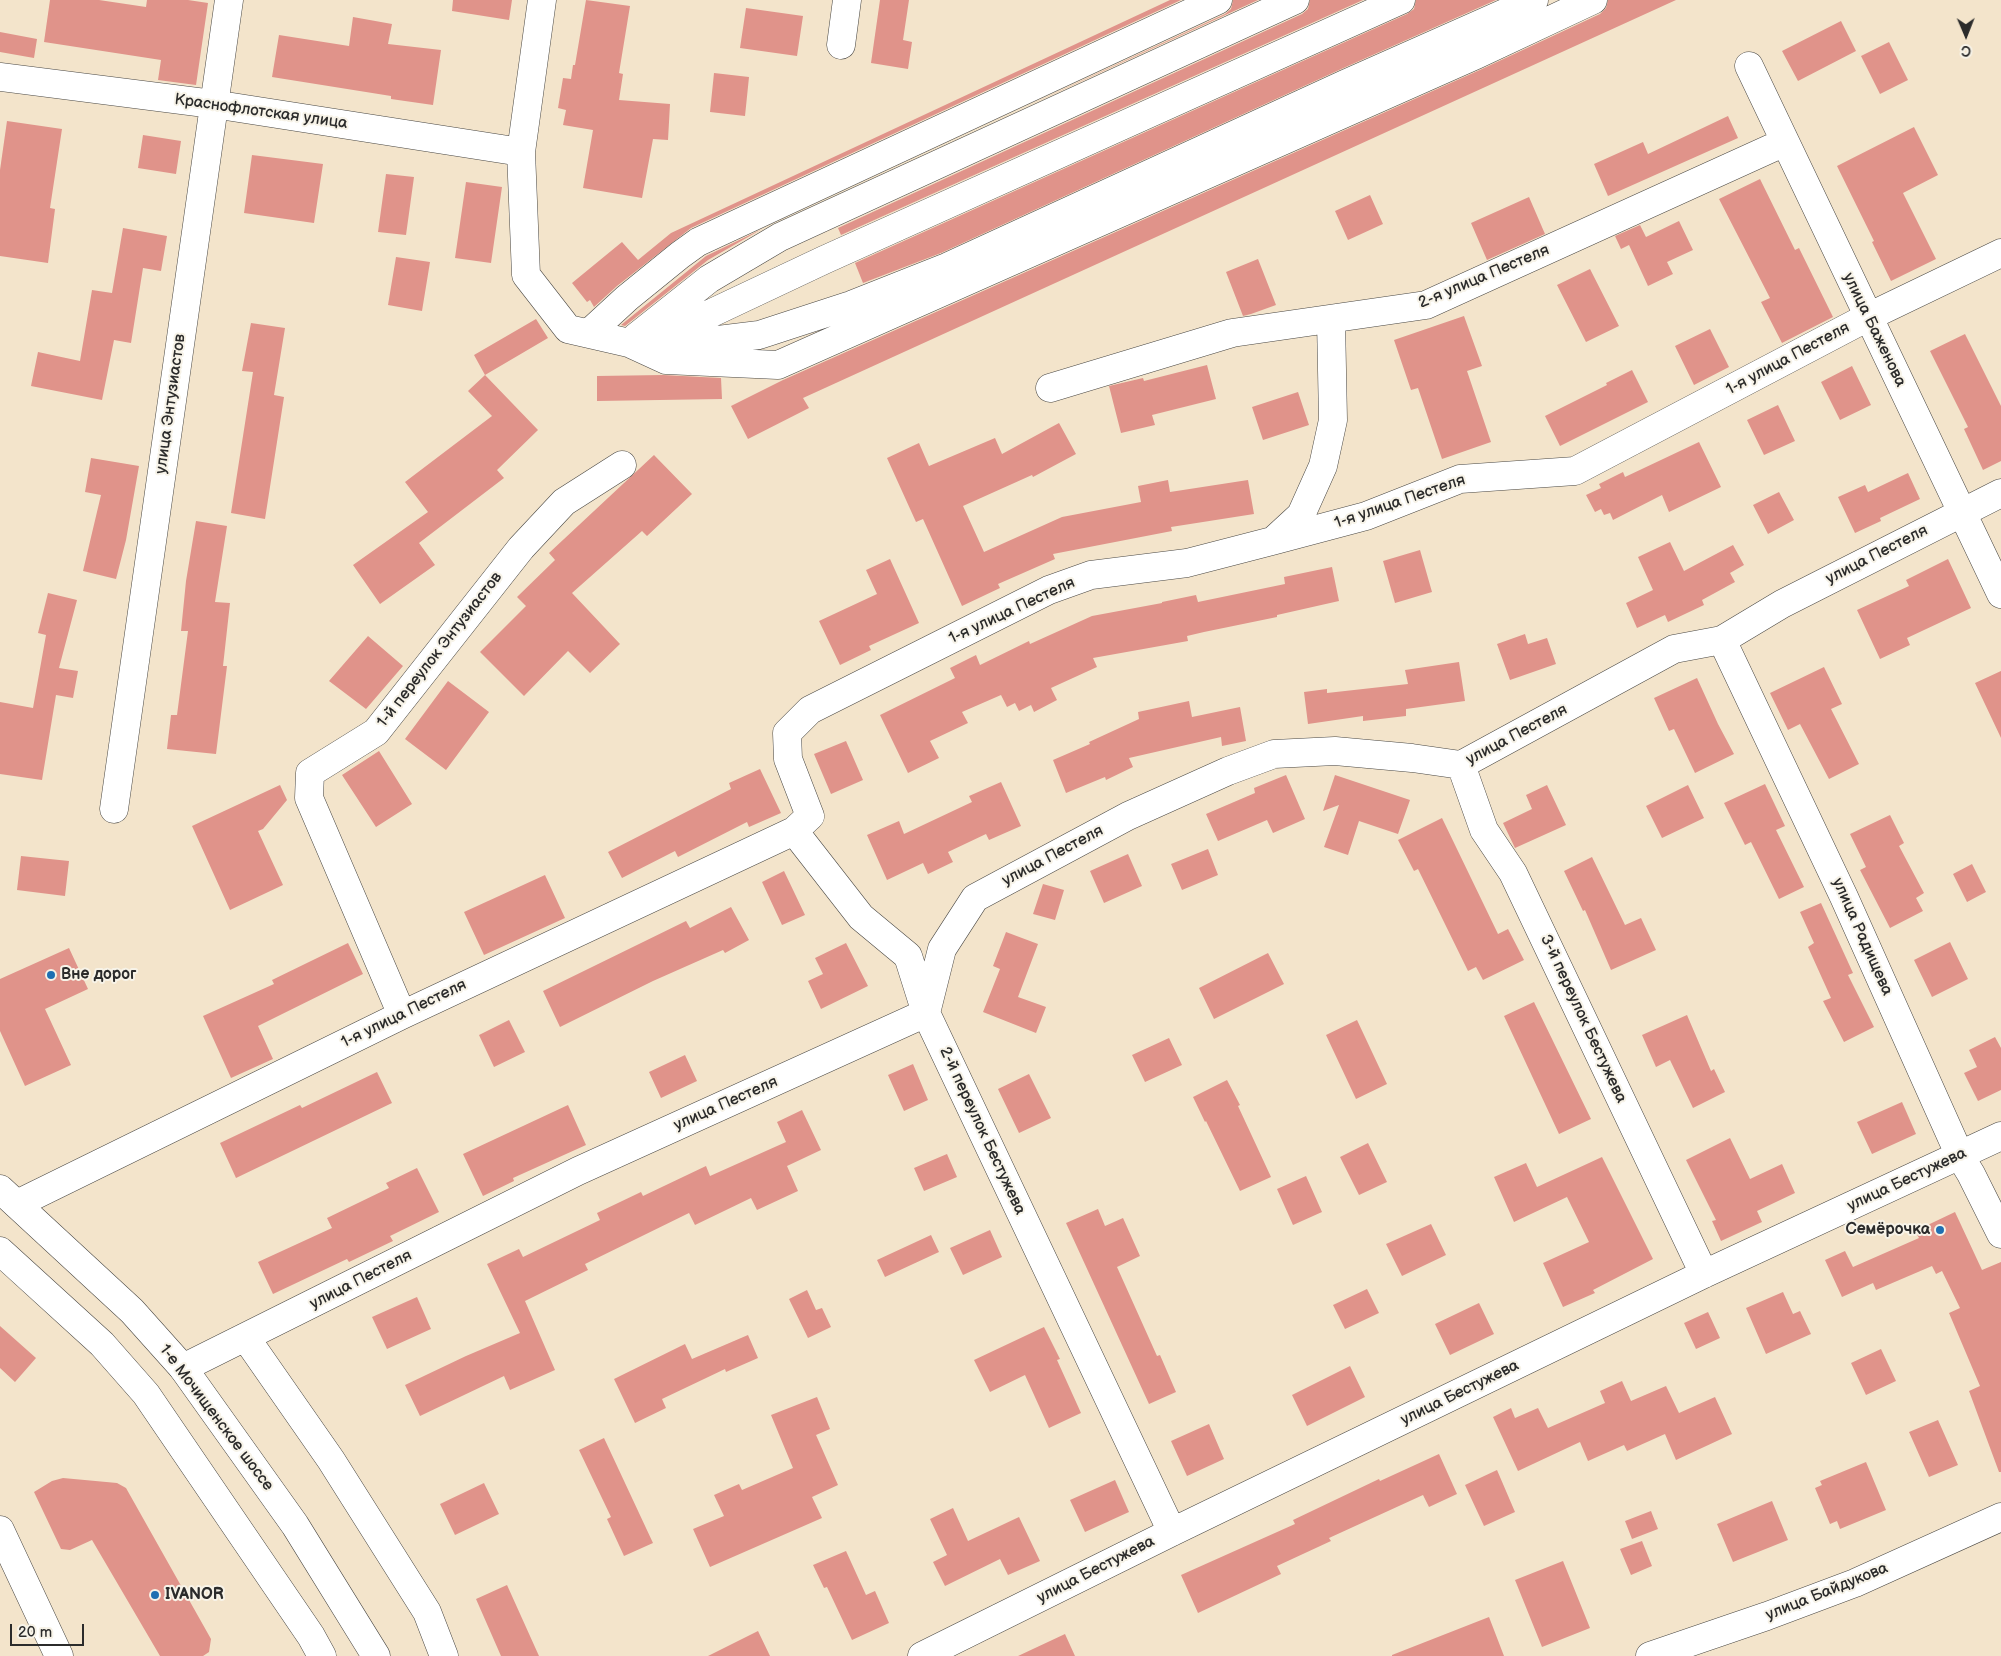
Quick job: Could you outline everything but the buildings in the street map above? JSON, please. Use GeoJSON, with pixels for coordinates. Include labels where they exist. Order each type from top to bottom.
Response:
{"type":"FeatureCollection","features":[{"type":"Feature","properties":{"kind":"street","name":"улица Энтузиастов"},"geometry":{"type":"LineString","coordinates":[[114,809],[229,0]]}},
{"type":"Feature","properties":{"kind":"street"},"geometry":{"type":"LineString","coordinates":[[542,0],[522,152],[526,275],[568,329],[629,343],[666,360],[778,365],[1440,71],[1594,0]]}},
{"type":"Feature","properties":{"kind":"street"},"geometry":{"type":"LineString","coordinates":[[841,45],[847,0]]}},
{"type":"Feature","properties":{"kind":"street"},"geometry":{"type":"LineString","coordinates":[[589,333],[635,292],[698,242],[1218,0]]}},
{"type":"Feature","properties":{"kind":"street"},"geometry":{"type":"LineString","coordinates":[[629,343],[709,278],[780,237],[1295,0]]}},
{"type":"Feature","properties":{"kind":"street"},"geometry":{"type":"LineString","coordinates":[[629,343],[663,336],[824,260],[1401,0]]}},
{"type":"Feature","properties":{"kind":"street"},"geometry":{"type":"LineString","coordinates":[[663,336],[718,340],[759,335],[851,305],[947,267],[1336,88],[1534,0]]}},
{"type":"Feature","properties":{"kind":"street","name":"улица Баженова"},"geometry":{"type":"LineString","coordinates":[[1749,66],[2001,594]]}},
{"type":"Feature","properties":{"kind":"street","name":"Краснофлотская улица"},"geometry":{"type":"LineString","coordinates":[[0,77],[213,104],[522,152]]}},
{"type":"Feature","properties":{"kind":"street","name":"2-я улица Пестеля"},"geometry":{"type":"LineString","coordinates":[[1050,388],[1232,333],[1426,305],[1785,142]]}},
{"type":"Feature","properties":{"kind":"street","name":"1-я улица Пестеля"},"geometry":{"type":"LineString","coordinates":[[9,1196],[402,1015],[794,831],[810,816],[788,759],[787,733],[810,710],[1049,590],[1091,575],[1186,563],[1366,516],[1460,478],[1575,471],[1868,317],[2001,252]]}},
{"type":"Feature","properties":{"kind":"street"},"geometry":{"type":"LineString","coordinates":[[1272,541],[1301,515],[1323,466],[1333,420],[1331,320]]}},
{"type":"Feature","properties":{"kind":"street","name":"1-й переулок Энтузиастов"},"geometry":{"type":"LineString","coordinates":[[402,1015],[309,798],[310,773],[376,732],[521,548],[564,502],[622,465]]}},
{"type":"Feature","properties":{"kind":"street","name":"улица Пестеля"},"geometry":{"type":"LineString","coordinates":[[183,1368],[578,1171],[926,1013],[942,949],[975,898],[1128,816],[1228,771],[1274,754],[1335,751],[1412,758],[1461,765],[1674,649],[1722,640],[1782,604],[1962,511],[2001,493]]}},
{"type":"Feature","properties":{"kind":"street","name":"улица Радищева"},"geometry":{"type":"LineString","coordinates":[[1722,640],[1844,897],[1960,1156],[2001,1234]]}},
{"type":"Feature","properties":{"kind":"street","name":"3-й переулок Бестужева"},"geometry":{"type":"LineString","coordinates":[[1461,765],[1484,830],[1513,872],[1704,1274]]}},
{"type":"Feature","properties":{"kind":"street","name":"2-й переулок Бестужева"},"geometry":{"type":"LineString","coordinates":[[794,831],[861,917],[908,956],[926,1013],[1172,1532]]}},
{"type":"Feature","properties":{"kind":"street","name":"улица Бестужева"},"geometry":{"type":"LineString","coordinates":[[922,1656],[1172,1532],[1704,1274],[2001,1136]]}},
{"type":"Feature","properties":{"kind":"street","name":"1-е Мочищенское шоссе"},"geometry":{"type":"LineString","coordinates":[[9,1196],[132,1311],[183,1368],[295,1525],[376,1656]]}},
{"type":"Feature","properties":{"kind":"street"},"geometry":{"type":"LineString","coordinates":[[0,1250],[102,1344],[146,1394],[311,1636],[322,1656]]}},
{"type":"Feature","properties":{"kind":"street"},"geometry":{"type":"LineString","coordinates":[[246,1338],[330,1460],[427,1612],[444,1656]]}},
{"type":"Feature","properties":{"kind":"street","name":"улица Байдукова"},"geometry":{"type":"LineString","coordinates":[[1650,1656],[1855,1583],[2001,1517]]}},
{"type":"Feature","properties":{"kind":"street"},"geometry":{"type":"LineString","coordinates":[[0,1530],[59,1656]]}},
{"type":"Feature","properties":{"kind":"place","name":"Вне дорог"},"geometry":{"type":"Point","coordinates":[51,975]}},
{"type":"Feature","properties":{"kind":"place","name":"Семёрочка"},"geometry":{"type":"Point","coordinates":[1940,1230]}},
{"type":"Feature","properties":{"kind":"place","name":"IVANOR"},"geometry":{"type":"Point","coordinates":[155,1595]}}]}
